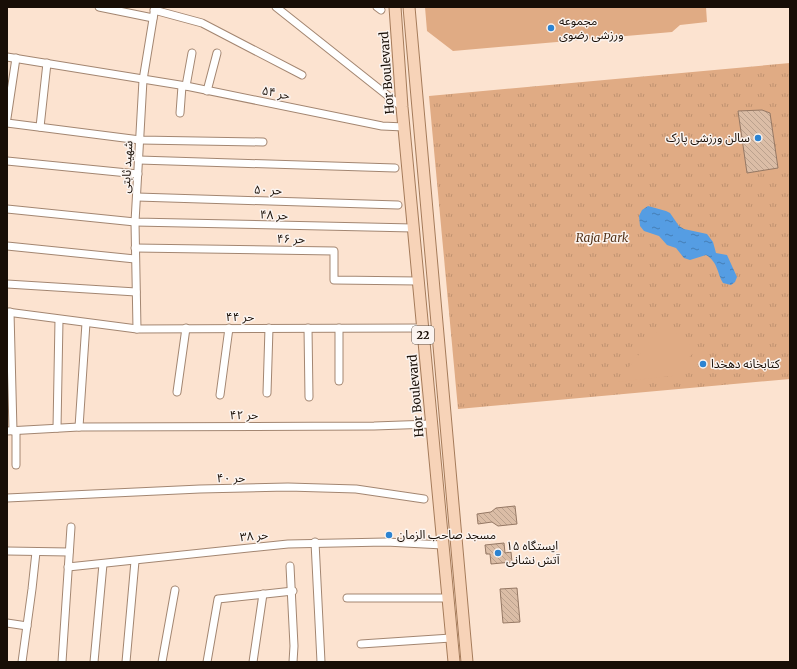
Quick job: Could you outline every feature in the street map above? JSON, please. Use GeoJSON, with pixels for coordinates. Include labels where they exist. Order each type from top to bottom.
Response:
{"type":"FeatureCollection","features":[{"type":"Feature","properties":{"kind":"main road","name":"Hor Boulevard"},"geometry":{"type":"LineString","coordinates":[[395,7],[402,107],[454,662]]}},
{"type":"Feature","properties":{"kind":"main road","name":"22"},"geometry":{"type":"LineString","coordinates":[[409,7],[467,662]]}},
{"type":"Feature","properties":{"kind":"main road"},"geometry":{"type":"LineString","coordinates":[[397,36],[412,35]]}},
{"type":"Feature","properties":{"kind":"street"},"geometry":{"type":"LineString","coordinates":[[99,7],[154,12],[202,23],[302,75]]}},
{"type":"Feature","properties":{"kind":"street"},"geometry":{"type":"LineString","coordinates":[[276,7],[402,107]]}},
{"type":"Feature","properties":{"kind":"street","name":"شهید ثابتی"},"geometry":{"type":"LineString","coordinates":[[138,329],[134,259],[136,197],[144,80],[154,12]]}},
{"type":"Feature","properties":{"kind":"street"},"geometry":{"type":"LineString","coordinates":[[180,113],[184,86],[192,53]]}},
{"type":"Feature","properties":{"kind":"street"},"geometry":{"type":"LineString","coordinates":[[207,91],[217,53]]}},
{"type":"Feature","properties":{"kind":"street","name":"حر ۵۴"},"geometry":{"type":"LineString","coordinates":[[7,56],[184,86],[382,126],[404,127]]}},
{"type":"Feature","properties":{"kind":"street"},"geometry":{"type":"LineString","coordinates":[[7,118],[16,58]]}},
{"type":"Feature","properties":{"kind":"street"},"geometry":{"type":"LineString","coordinates":[[40,127],[47,63]]}},
{"type":"Feature","properties":{"kind":"street"},"geometry":{"type":"LineString","coordinates":[[7,123],[140,140],[263,142]]}},
{"type":"Feature","properties":{"kind":"street"},"geometry":{"type":"LineString","coordinates":[[139,160],[395,168]]}},
{"type":"Feature","properties":{"kind":"street"},"geometry":{"type":"LineString","coordinates":[[7,161],[138,174]]}},
{"type":"Feature","properties":{"kind":"street","name":"حر ۵۰"},"geometry":{"type":"LineString","coordinates":[[136,197],[398,205]]}},
{"type":"Feature","properties":{"kind":"street","name":"حر ۴۸"},"geometry":{"type":"LineString","coordinates":[[7,209],[135,222],[413,228]]}},
{"type":"Feature","properties":{"kind":"street"},"geometry":{"type":"LineString","coordinates":[[7,246],[134,259]]}},
{"type":"Feature","properties":{"kind":"street","name":"حر ۴۶"},"geometry":{"type":"LineString","coordinates":[[135,248],[334,252],[334,280],[418,281]]}},
{"type":"Feature","properties":{"kind":"street"},"geometry":{"type":"LineString","coordinates":[[9,284],[136,292]]}},
{"type":"Feature","properties":{"kind":"street"},"geometry":{"type":"LineString","coordinates":[[8,312],[12,431],[16,465]]}},
{"type":"Feature","properties":{"kind":"street","name":"حر ۴۴"},"geometry":{"type":"LineString","coordinates":[[8,312],[59,320],[138,329],[422,328]]}},
{"type":"Feature","properties":{"kind":"street"},"geometry":{"type":"LineString","coordinates":[[57,428],[59,320]]}},
{"type":"Feature","properties":{"kind":"street"},"geometry":{"type":"LineString","coordinates":[[79,428],[86,323]]}},
{"type":"Feature","properties":{"kind":"street"},"geometry":{"type":"LineString","coordinates":[[177,392],[186,328]]}},
{"type":"Feature","properties":{"kind":"street"},"geometry":{"type":"LineString","coordinates":[[220,395],[228,328]]}},
{"type":"Feature","properties":{"kind":"street"},"geometry":{"type":"LineString","coordinates":[[267,393],[269,328]]}},
{"type":"Feature","properties":{"kind":"street"},"geometry":{"type":"LineString","coordinates":[[308,328],[309,397]]}},
{"type":"Feature","properties":{"kind":"street"},"geometry":{"type":"LineString","coordinates":[[339,328],[339,381]]}},
{"type":"Feature","properties":{"kind":"street","name":"حر ۴۲"},"geometry":{"type":"LineString","coordinates":[[12,431],[57,428],[374,426],[431,424]]}},
{"type":"Feature","properties":{"kind":"street","name":"حر ۴۰"},"geometry":{"type":"LineString","coordinates":[[7,498],[200,489],[288,487],[356,489],[424,499]]}},
{"type":"Feature","properties":{"kind":"street"},"geometry":{"type":"LineString","coordinates":[[62,662],[71,527]]}},
{"type":"Feature","properties":{"kind":"street"},"geometry":{"type":"LineString","coordinates":[[315,542],[321,662]]}},
{"type":"Feature","properties":{"kind":"street","name":"حر ۳۸"},"geometry":{"type":"LineString","coordinates":[[68,567],[134,561],[205,551],[315,542],[386,542],[443,545]]}},
{"type":"Feature","properties":{"kind":"street"},"geometry":{"type":"LineString","coordinates":[[7,551],[69,552]]}},
{"type":"Feature","properties":{"kind":"street"},"geometry":{"type":"LineString","coordinates":[[22,662],[36,552]]}},
{"type":"Feature","properties":{"kind":"street"},"geometry":{"type":"LineString","coordinates":[[126,662],[134,561]]}},
{"type":"Feature","properties":{"kind":"street"},"geometry":{"type":"LineString","coordinates":[[94,662],[103,564]]}},
{"type":"Feature","properties":{"kind":"street"},"geometry":{"type":"LineString","coordinates":[[290,566],[293,591],[293,662]]}},
{"type":"Feature","properties":{"kind":"street"},"geometry":{"type":"LineString","coordinates":[[162,662],[175,590]]}},
{"type":"Feature","properties":{"kind":"street"},"geometry":{"type":"LineString","coordinates":[[208,662],[218,599],[293,591]]}},
{"type":"Feature","properties":{"kind":"street"},"geometry":{"type":"LineString","coordinates":[[253,662],[263,594]]}},
{"type":"Feature","properties":{"kind":"street"},"geometry":{"type":"LineString","coordinates":[[347,598],[448,598]]}},
{"type":"Feature","properties":{"kind":"street"},"geometry":{"type":"LineString","coordinates":[[7,623],[27,626]]}},
{"type":"Feature","properties":{"kind":"street"},"geometry":{"type":"LineString","coordinates":[[361,644],[451,638]]}},
{"type":"Feature","properties":{"kind":"green space","name":"مجموعه ورزشی رضوی"},"geometry":{"type":"Polygon","coordinates":[[[425,7],[706,7],[707,22],[680,25],[672,32],[453,51],[427,31],[425,7]]]}},
{"type":"Feature","properties":{"kind":"green space","name":"Raja Park"},"geometry":{"type":"Polygon","coordinates":[[[790,63],[790,379],[458,409],[429,96],[790,63]]]}},
{"type":"Feature","properties":{"kind":"green space"},"geometry":{"type":"Polygon","coordinates":[[[664,323],[696,350],[672,376],[617,382],[664,323]]]}},
{"type":"Feature","properties":{"kind":"water"},"geometry":{"type":"Polygon","coordinates":[[[648,206],[670,213],[679,226],[684,229],[707,234],[713,242],[716,253],[727,255],[737,277],[735,282],[731,285],[723,283],[715,264],[706,255],[690,260],[684,258],[676,248],[667,245],[659,236],[644,231],[640,226],[639,216],[642,210],[648,206]]]}},
{"type":"Feature","properties":{"kind":"building","name":"سالن ورزشی پارک"},"geometry":{"type":"Polygon","coordinates":[[[762,110],[770,113],[778,168],[747,173],[738,111],[762,110]]]}},
{"type":"Feature","properties":{"kind":"building"},"geometry":{"type":"Polygon","coordinates":[[[515,506],[517,524],[498,526],[492,522],[478,524],[477,514],[491,512],[496,508],[515,506]]]}},
{"type":"Feature","properties":{"kind":"building","name":"ایستگاه ۱۵ آتش نشانی"},"geometry":{"type":"Polygon","coordinates":[[[504,543],[505,553],[511,552],[512,562],[491,564],[490,554],[486,554],[485,545],[504,543]]]}},
{"type":"Feature","properties":{"kind":"building"},"geometry":{"type":"Polygon","coordinates":[[[517,588],[520,622],[503,623],[500,589],[517,588]]]}},
{"type":"Feature","properties":{"kind":"place","name":"مجموعه ورزشی رضوی"},"geometry":{"type":"Point","coordinates":[551,28]}},
{"type":"Feature","properties":{"kind":"place","name":"سالن ورزشی پارک"},"geometry":{"type":"Point","coordinates":[758,138]}},
{"type":"Feature","properties":{"kind":"place","name":"کتابخانه دهخدا"},"geometry":{"type":"Point","coordinates":[703,364]}},
{"type":"Feature","properties":{"kind":"place","name":"مسجد صاحب الزمان"},"geometry":{"type":"Point","coordinates":[389,535]}},
{"type":"Feature","properties":{"kind":"place","name":"ایستگاه ۱۵ آتش نشانی"},"geometry":{"type":"Point","coordinates":[498,553]}}]}
